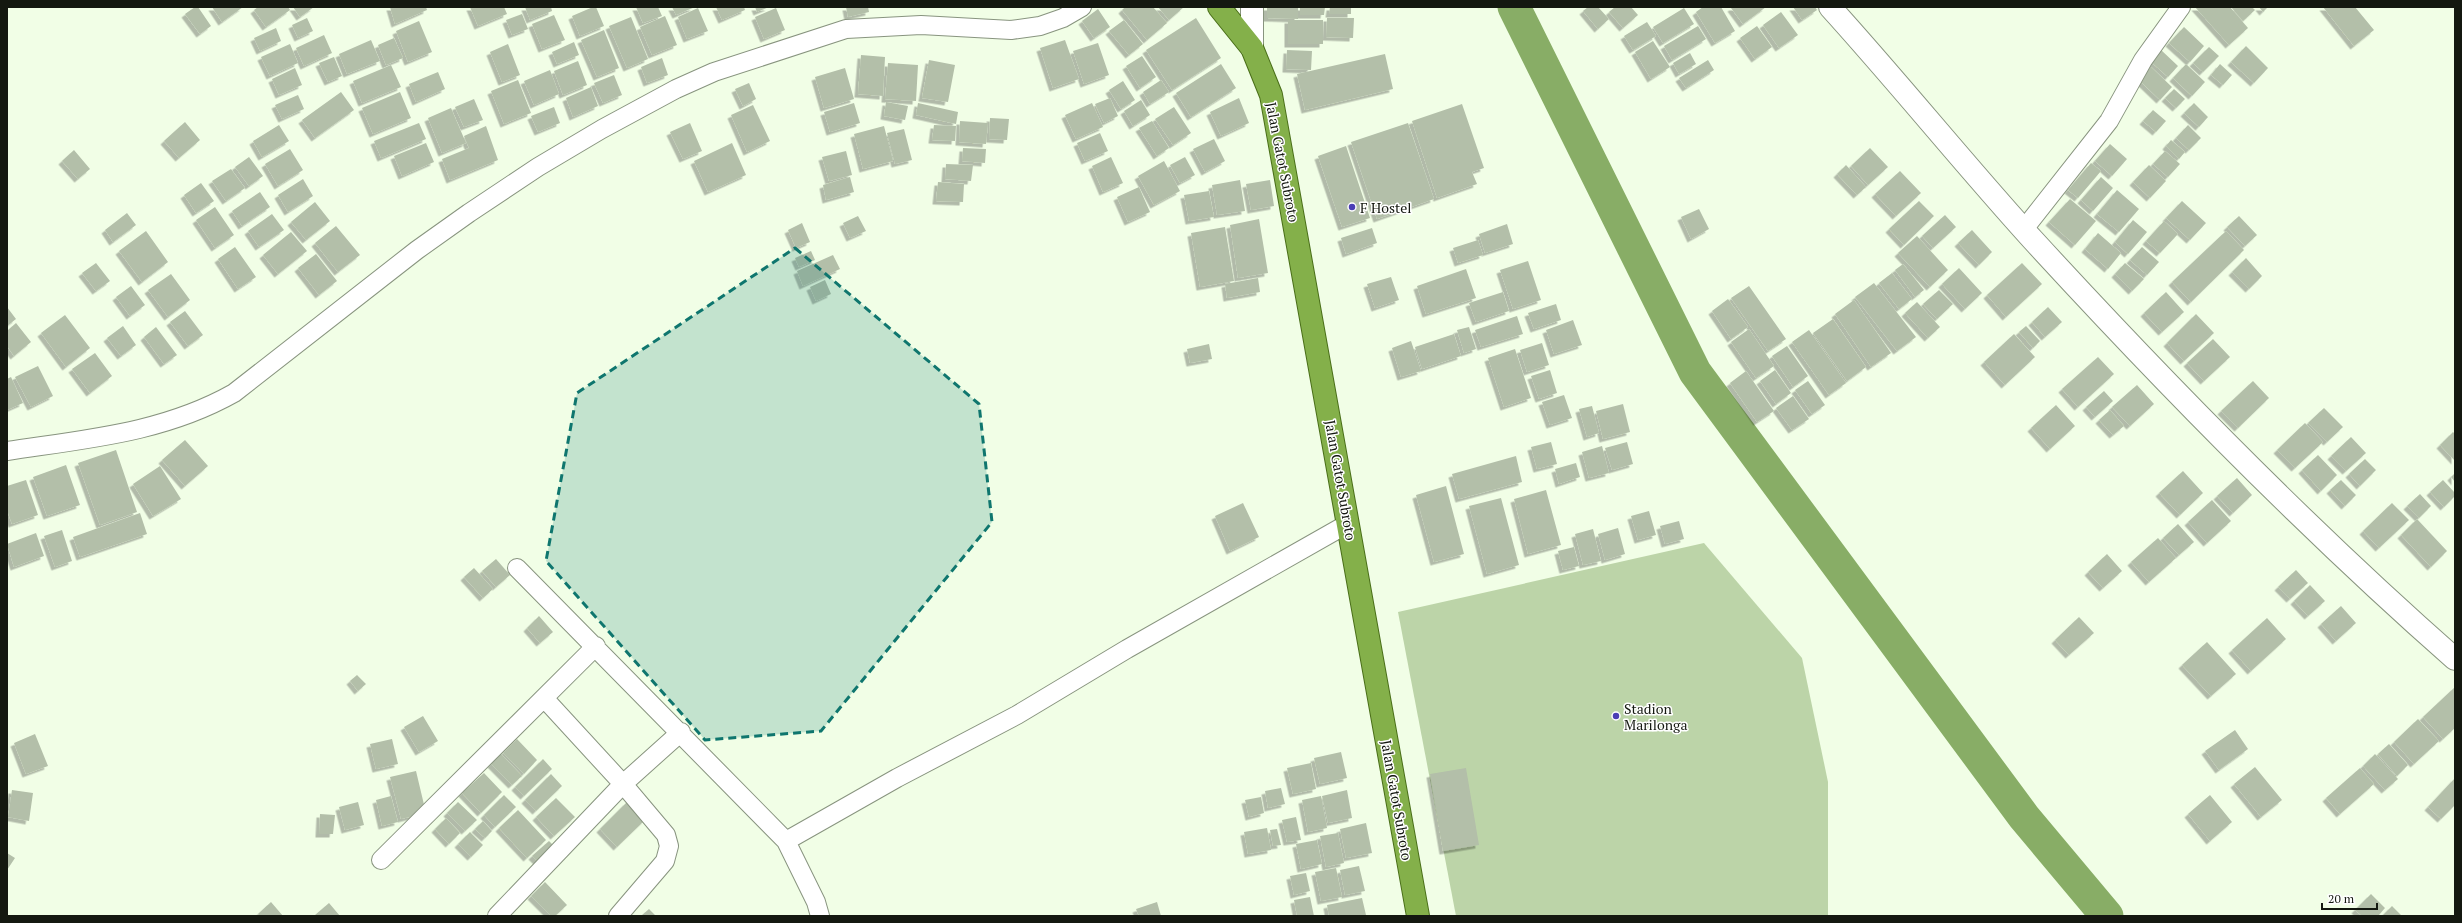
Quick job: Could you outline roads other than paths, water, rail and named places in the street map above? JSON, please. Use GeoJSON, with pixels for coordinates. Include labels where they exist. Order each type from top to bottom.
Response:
{"type":"FeatureCollection","features":[{"type":"Feature","properties":{"kind":"highway","name":"Jalan Gatot Subroto"},"geometry":{"type":"LineString","coordinates":[[1219,7],[1252,48],[1271,95],[1349,523],[1418,916]]}},
{"type":"Feature","properties":{"kind":"street"},"geometry":{"type":"LineString","coordinates":[[7,451],[128,433],[207,408],[234,393],[417,250],[538,167],[670,93],[714,72],[846,29],[921,25],[1011,30],[1040,26],[1063,18],[1082,7]]}},
{"type":"Feature","properties":{"kind":"street"},"geometry":{"type":"LineString","coordinates":[[1252,7],[1252,48]]}},
{"type":"Feature","properties":{"kind":"street"},"geometry":{"type":"LineString","coordinates":[[1830,7],[2024,229],[2157,374],[2310,527],[2455,659]]}},
{"type":"Feature","properties":{"kind":"street"},"geometry":{"type":"LineString","coordinates":[[2024,229],[2109,121],[2143,60],[2181,7]]}},
{"type":"Feature","properties":{"kind":"street"},"geometry":{"type":"LineString","coordinates":[[786,841],[897,778],[1017,715],[1127,649],[1349,523]]}},
{"type":"Feature","properties":{"kind":"street"},"geometry":{"type":"LineString","coordinates":[[517,568],[681,732],[786,841],[816,902],[820,916]]}},
{"type":"Feature","properties":{"kind":"street"},"geometry":{"type":"LineString","coordinates":[[381,860],[596,646]]}},
{"type":"Feature","properties":{"kind":"street"},"geometry":{"type":"LineString","coordinates":[[544,698],[623,784],[666,835],[669,846],[665,861],[618,916]]}},
{"type":"Feature","properties":{"kind":"street"},"geometry":{"type":"LineString","coordinates":[[497,916],[623,784],[681,732]]}},
{"type":"Feature","properties":{"kind":"waterway"},"geometry":{"type":"LineString","coordinates":[[1514,7],[1695,372],[2024,817],[2107,916]]}},
{"type":"Feature","properties":{"kind":"place","name":"F Hostel"},"geometry":{"type":"Point","coordinates":[1352,207]}},
{"type":"Feature","properties":{"kind":"place","name":"Stadion Marilonga"},"geometry":{"type":"Point","coordinates":[1616,716]}}]}
